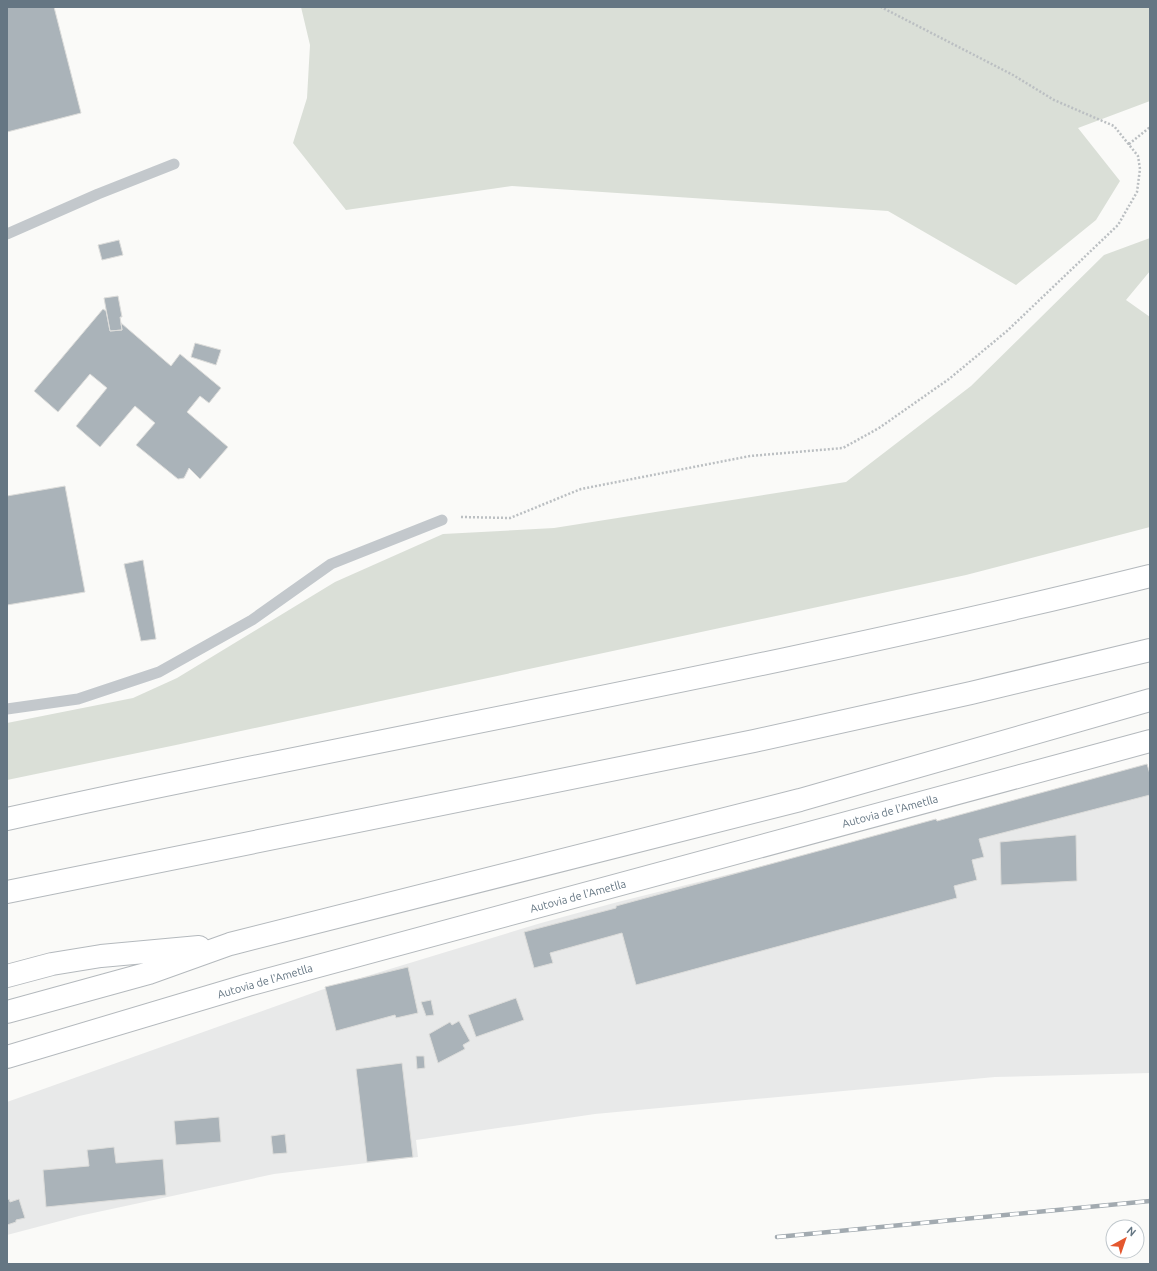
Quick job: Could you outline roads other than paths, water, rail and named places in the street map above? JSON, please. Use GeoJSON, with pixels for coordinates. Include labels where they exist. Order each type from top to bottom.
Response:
{"type":"FeatureCollection","features":[{"type":"Feature","properties":{"kind":"highway"},"geometry":{"type":"LineString","coordinates":[[7,819],[197,778],[727,672],[935,627],[1150,576]]}},
{"type":"Feature","properties":{"kind":"highway"},"geometry":{"type":"LineString","coordinates":[[7,892],[754,741],[1150,650]]}},
{"type":"Feature","properties":{"kind":"highway"},"geometry":{"type":"LineString","coordinates":[[7,1012],[149,973],[230,944],[800,800],[1150,700]]}},
{"type":"Feature","properties":{"kind":"highway","name":"Autovia de l'Ametlla"},"geometry":{"type":"LineString","coordinates":[[7,1057],[248,985],[1150,741]]}},
{"type":"Feature","properties":{"kind":"highway"},"geometry":{"type":"LineString","coordinates":[[7,976],[52,964],[102,956],[230,944]]}},
{"type":"Feature","properties":{"kind":"lane"},"geometry":{"type":"LineString","coordinates":[[7,234],[98,194],[174,164]]}},
{"type":"Feature","properties":{"kind":"lane"},"geometry":{"type":"LineString","coordinates":[[7,709],[78,699],[160,672],[252,620],[331,564],[442,520]]}},
{"type":"Feature","properties":{"kind":"railway"},"geometry":{"type":"LineString","coordinates":[[777,1237],[1150,1201]]}}]}
